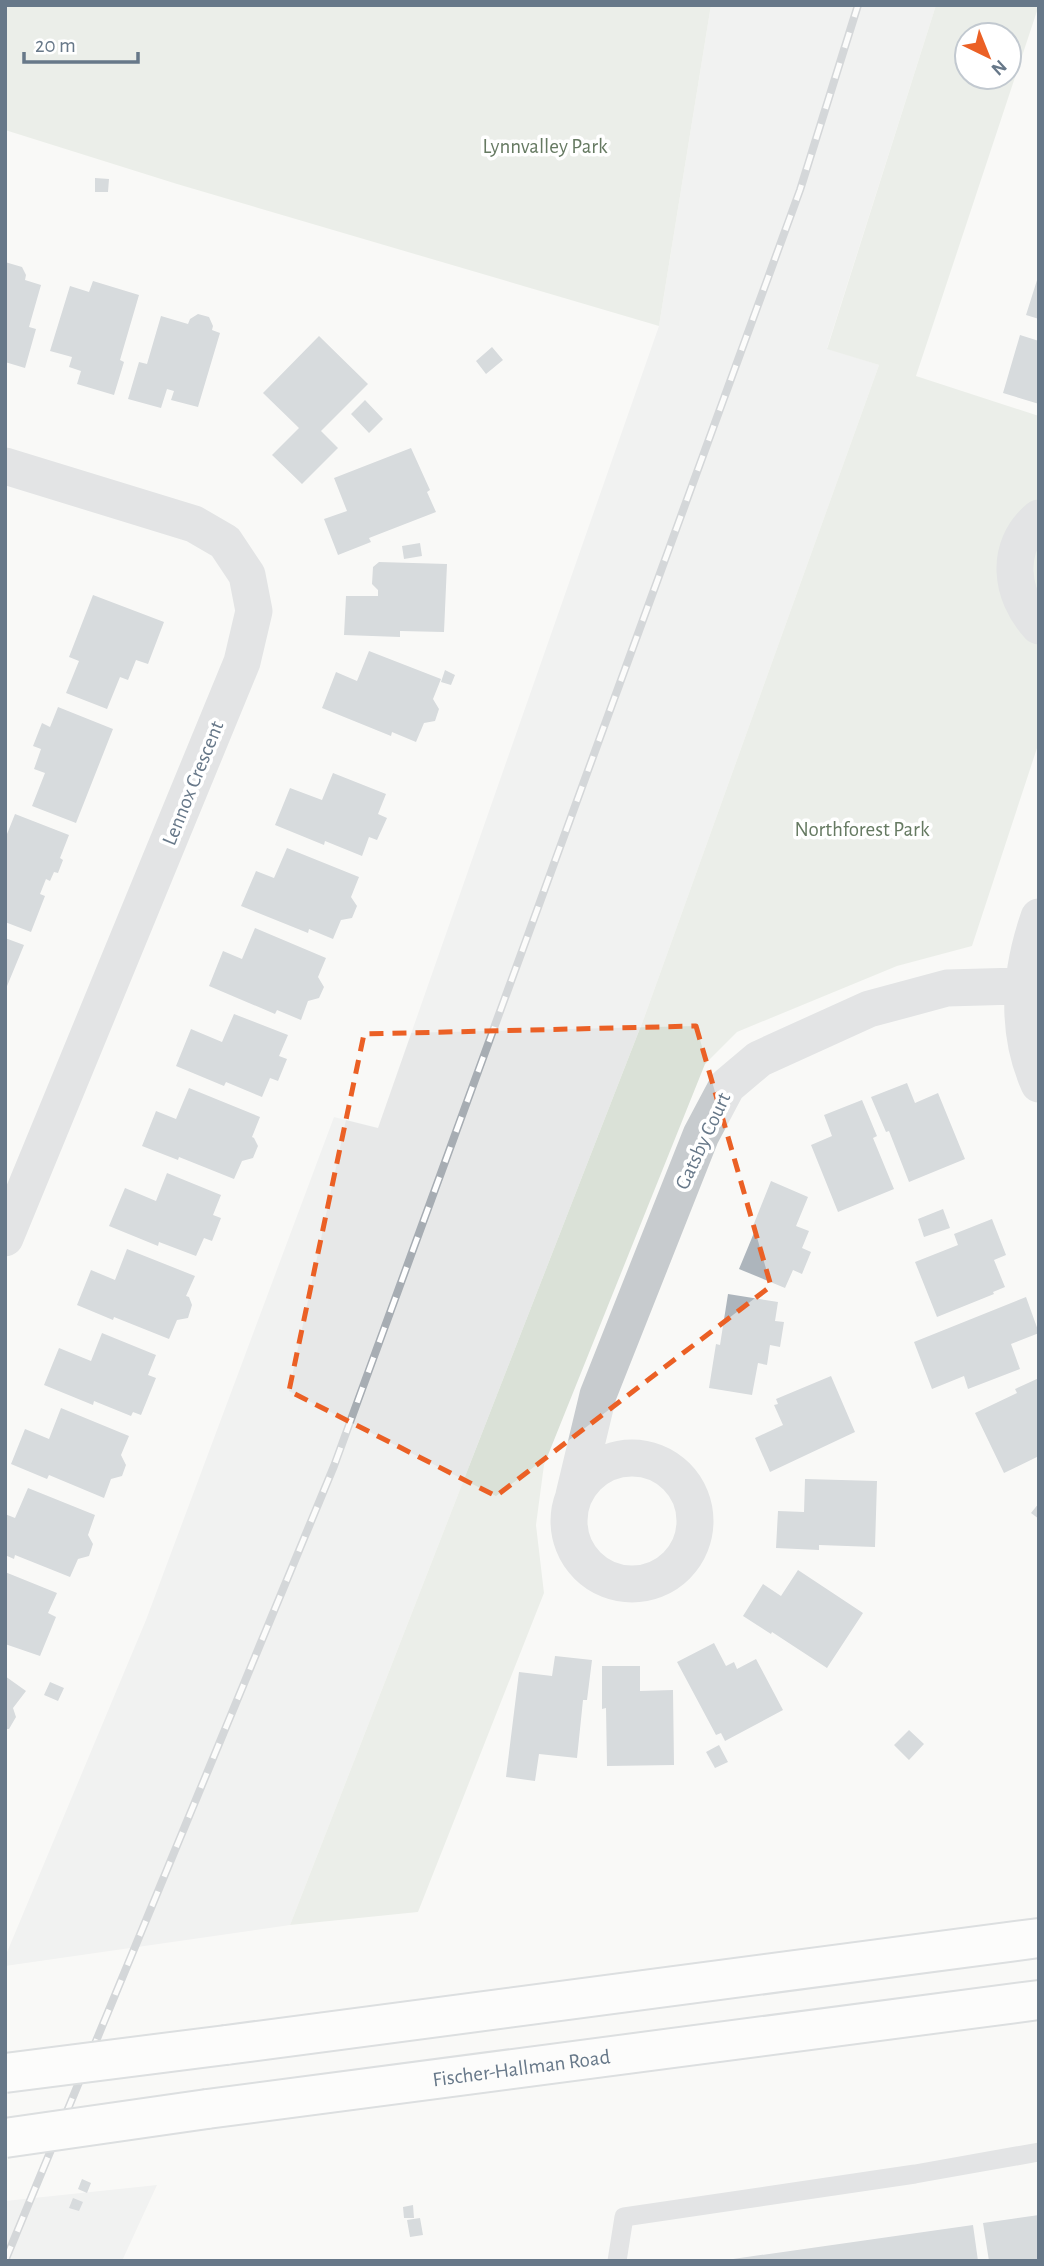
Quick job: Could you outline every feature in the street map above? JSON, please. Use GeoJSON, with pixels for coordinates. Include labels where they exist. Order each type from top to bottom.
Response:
{"type":"FeatureCollection","features":[{"type":"Feature","properties":{"kind":"main road"},"geometry":{"type":"LineString","coordinates":[[5,2073],[1039,1938]]}},
{"type":"Feature","properties":{"kind":"main road","name":"Fischer-Hallman Road"},"geometry":{"type":"LineString","coordinates":[[5,2138],[1039,2000]]}},
{"type":"Feature","properties":{"kind":"street","name":"Lennox Crescent"},"geometry":{"type":"LineString","coordinates":[[5,466],[194,524],[225,542],[247,575],[254,611],[242,662],[5,1238]]}},
{"type":"Feature","properties":{"kind":"street"},"geometry":{"type":"LineString","coordinates":[[1039,517],[1018,545],[1014,571],[1018,596],[1039,626]]}},
{"type":"Feature","properties":{"kind":"street"},"geometry":{"type":"LineString","coordinates":[[1039,917],[1031,940],[1022,986],[1028,1059],[1039,1084]]}},
{"type":"Feature","properties":{"kind":"street","name":"Gatsby Court"},"geometry":{"type":"LineString","coordinates":[[575,1494],[598,1395],[701,1135],[727,1086],[759,1059],[869,1009],[947,988],[1022,986]]}},
{"type":"Feature","properties":{"kind":"lane"},"geometry":{"type":"LineString","coordinates":[[617,2261],[624,2217],[902,2176],[1039,2152]]}},
{"type":"Feature","properties":{"kind":"highlighted area"},"geometry":{"type":"Polygon","coordinates":[[[696,1026],[771,1286],[496,1496],[289,1391],[364,1034],[696,1026]]]}},
{"type":"Feature","properties":{"kind":"shaded area"},"geometry":{"type":"Polygon","coordinates":[[[711,5],[936,5],[827,348],[879,365],[644,1018],[290,1925],[5,1966],[5,1957],[146,1620],[334,1117],[378,1128],[659,326],[711,5]]]}},
{"type":"Feature","properties":{"kind":"shaded area"},"geometry":{"type":"Polygon","coordinates":[[[157,2185],[122,2261],[5,2261],[5,2201],[157,2185]]]}},
{"type":"Feature","properties":{"kind":"green space","name":"Lynnvalley Park"},"geometry":{"type":"Polygon","coordinates":[[[5,5],[711,5],[659,326],[177,184],[5,130],[5,5]]]}},
{"type":"Feature","properties":{"kind":"green space","name":"Northforest Park"},"geometry":{"type":"Polygon","coordinates":[[[936,5],[1039,5],[1023,53],[1023,21],[953,21],[953,91],[1010,91],[916,376],[1039,416],[1039,742],[972,946],[897,966],[737,1032],[705,1064],[544,1465],[536,1525],[544,1593],[418,1912],[290,1925],[644,1018],[879,365],[827,349],[936,5]]]}},
{"type":"Feature","properties":{"kind":"building"},"geometry":{"type":"Polygon","coordinates":[[[95,178],[109,179],[108,192],[95,192],[95,178]]]}},
{"type":"Feature","properties":{"kind":"building"},"geometry":{"type":"Polygon","coordinates":[[[5,262],[22,267],[25,280],[41,285],[29,327],[36,329],[25,368],[5,362],[5,262]]]}},
{"type":"Feature","properties":{"kind":"building"},"geometry":{"type":"Polygon","coordinates":[[[1039,277],[1039,319],[1026,315],[1039,277]]]}},
{"type":"Feature","properties":{"kind":"building"},"geometry":{"type":"Polygon","coordinates":[[[93,281],[139,295],[120,360],[124,362],[114,395],[77,384],[81,371],[69,367],[72,357],[50,351],[70,286],[89,292],[93,281]]]}},
{"type":"Feature","properties":{"kind":"building"},"geometry":{"type":"Polygon","coordinates":[[[198,314],[209,317],[212,330],[220,333],[198,407],[171,400],[174,391],[167,389],[161,408],[128,399],[139,362],[147,364],[161,316],[188,324],[190,319],[198,314]]]}},
{"type":"Feature","properties":{"kind":"building"},"geometry":{"type":"Polygon","coordinates":[[[1020,335],[1039,341],[1039,404],[1003,393],[1020,335]]]}},
{"type":"Feature","properties":{"kind":"building"},"geometry":{"type":"Polygon","coordinates":[[[319,336],[368,384],[321,431],[338,448],[302,484],[272,455],[299,428],[263,393],[319,336]]]}},
{"type":"Feature","properties":{"kind":"building"},"geometry":{"type":"Polygon","coordinates":[[[492,347],[503,360],[486,374],[476,361],[492,347]]]}},
{"type":"Feature","properties":{"kind":"building"},"geometry":{"type":"Polygon","coordinates":[[[365,400],[383,419],[369,433],[351,414],[365,400]]]}},
{"type":"Feature","properties":{"kind":"building"},"geometry":{"type":"Polygon","coordinates":[[[411,448],[430,490],[427,492],[436,512],[369,538],[371,542],[338,555],[324,519],[347,511],[334,478],[411,448]]]}},
{"type":"Feature","properties":{"kind":"building"},"geometry":{"type":"Polygon","coordinates":[[[420,543],[422,556],[404,559],[402,546],[420,543]]]}},
{"type":"Feature","properties":{"kind":"building"},"geometry":{"type":"Polygon","coordinates":[[[379,562],[447,564],[444,632],[400,631],[400,637],[344,635],[346,596],[378,596],[378,590],[372,584],[373,567],[379,562]]]}},
{"type":"Feature","properties":{"kind":"building"},"geometry":{"type":"Polygon","coordinates":[[[93,595],[164,622],[148,664],[136,660],[128,680],[120,677],[107,709],[66,693],[79,661],[69,657],[93,595]]]}},
{"type":"Feature","properties":{"kind":"building"},"geometry":{"type":"Polygon","coordinates":[[[369,651],[441,679],[433,699],[439,709],[435,721],[424,723],[416,742],[392,732],[391,736],[322,708],[336,672],[357,681],[369,651]]]}},
{"type":"Feature","properties":{"kind":"building"},"geometry":{"type":"Polygon","coordinates":[[[445,670],[455,675],[451,685],[441,682],[445,670]]]}},
{"type":"Feature","properties":{"kind":"building"},"geometry":{"type":"Polygon","coordinates":[[[58,707],[113,729],[76,823],[32,806],[45,773],[34,769],[41,749],[33,746],[42,723],[50,727],[58,707]]]}},
{"type":"Feature","properties":{"kind":"building"},"geometry":{"type":"Polygon","coordinates":[[[333,773],[386,794],[378,814],[387,818],[377,840],[369,837],[362,856],[325,841],[324,845],[275,825],[290,788],[322,800],[333,773]]]}},
{"type":"Feature","properties":{"kind":"building"},"geometry":{"type":"Polygon","coordinates":[[[15,814],[69,835],[60,858],[63,860],[58,873],[54,872],[50,881],[46,879],[40,894],[45,896],[31,932],[5,922],[5,833],[7,834],[15,814]]]}},
{"type":"Feature","properties":{"kind":"building"},"geometry":{"type":"Polygon","coordinates":[[[287,848],[359,877],[351,897],[357,906],[352,918],[341,920],[333,939],[309,929],[308,933],[241,906],[256,871],[274,878],[287,848]]]}},
{"type":"Feature","properties":{"kind":"building"},"geometry":{"type":"Polygon","coordinates":[[[255,928],[326,958],[318,977],[324,987],[319,998],[308,1001],[301,1020],[277,1010],[275,1014],[209,986],[223,951],[242,959],[255,928]]]}},
{"type":"Feature","properties":{"kind":"building"},"geometry":{"type":"Polygon","coordinates":[[[5,938],[24,945],[5,991],[5,938]]]}},
{"type":"Feature","properties":{"kind":"building"},"geometry":{"type":"Polygon","coordinates":[[[234,1014],[288,1035],[279,1056],[287,1059],[278,1081],[270,1078],[262,1097],[226,1082],[224,1086],[176,1066],[191,1029],[222,1042],[234,1014]]]}},
{"type":"Feature","properties":{"kind":"building"},"geometry":{"type":"Polygon","coordinates":[[[907,1083],[915,1103],[938,1093],[965,1159],[909,1182],[889,1131],[886,1132],[871,1097],[907,1083]]]}},
{"type":"Feature","properties":{"kind":"building"},"geometry":{"type":"Polygon","coordinates":[[[189,1088],[260,1117],[252,1137],[258,1146],[253,1158],[242,1161],[234,1179],[179,1157],[178,1160],[142,1146],[156,1111],[176,1119],[189,1088]]]}},
{"type":"Feature","properties":{"kind":"building"},"geometry":{"type":"Polygon","coordinates":[[[862,1100],[877,1136],[873,1138],[894,1189],[838,1212],[811,1145],[832,1136],[824,1115],[862,1100]]]}},
{"type":"Feature","properties":{"kind":"building"},"geometry":{"type":"Polygon","coordinates":[[[167,1173],[221,1195],[213,1215],[221,1218],[212,1241],[204,1238],[196,1256],[159,1242],[158,1246],[109,1226],[125,1188],[156,1201],[167,1173]]]}},
{"type":"Feature","properties":{"kind":"building"},"geometry":{"type":"Polygon","coordinates":[[[771,1181],[808,1197],[796,1226],[809,1231],[802,1248],[811,1252],[802,1274],[793,1270],[785,1288],[739,1269],[771,1181]]]}},
{"type":"Feature","properties":{"kind":"building"},"geometry":{"type":"Polygon","coordinates":[[[943,1209],[950,1228],[924,1237],[918,1219],[943,1209]]]}},
{"type":"Feature","properties":{"kind":"building"},"geometry":{"type":"Polygon","coordinates":[[[992,1219],[1006,1255],[994,1260],[1005,1287],[937,1317],[915,1262],[958,1245],[954,1234],[992,1219]]]}},
{"type":"Feature","properties":{"kind":"building"},"geometry":{"type":"Polygon","coordinates":[[[127,1249],[195,1276],[186,1296],[192,1305],[188,1318],[177,1320],[169,1339],[77,1305],[91,1270],[115,1280],[127,1249]]]}},
{"type":"Feature","properties":{"kind":"building"},"geometry":{"type":"Polygon","coordinates":[[[728,1294],[778,1302],[775,1321],[784,1322],[780,1347],[770,1345],[767,1365],[758,1363],[752,1395],[709,1388],[716,1344],[720,1345],[728,1294]]]}},
{"type":"Feature","properties":{"kind":"building"},"geometry":{"type":"Polygon","coordinates":[[[1026,1297],[1039,1333],[1011,1344],[1020,1369],[968,1389],[964,1376],[932,1389],[914,1342],[1026,1297]]]}},
{"type":"Feature","properties":{"kind":"building"},"geometry":{"type":"Polygon","coordinates":[[[102,1333],[156,1355],[148,1375],[156,1378],[141,1415],[133,1412],[131,1416],[94,1401],[93,1405],[44,1385],[59,1348],[91,1361],[102,1333]]]}},
{"type":"Feature","properties":{"kind":"building"},"geometry":{"type":"Polygon","coordinates":[[[831,1376],[855,1432],[770,1472],[755,1438],[783,1425],[774,1405],[778,1404],[776,1399],[831,1376]]]}},
{"type":"Feature","properties":{"kind":"building"},"geometry":{"type":"Polygon","coordinates":[[[1039,1378],[1039,1456],[1004,1473],[975,1413],[1017,1393],[1015,1389],[1039,1378]]]}},
{"type":"Feature","properties":{"kind":"building"},"geometry":{"type":"Polygon","coordinates":[[[61,1408],[129,1436],[121,1455],[126,1465],[122,1476],[111,1479],[104,1498],[49,1475],[47,1479],[11,1464],[25,1429],[49,1439],[61,1408]]]}},
{"type":"Feature","properties":{"kind":"building"},"geometry":{"type":"Polygon","coordinates":[[[805,1479],[877,1481],[875,1547],[819,1545],[819,1550],[776,1548],[778,1511],[804,1512],[805,1479]]]}},
{"type":"Feature","properties":{"kind":"building"},"geometry":{"type":"Polygon","coordinates":[[[28,1488],[95,1515],[88,1535],[93,1544],[89,1556],[78,1559],[70,1577],[15,1555],[14,1559],[5,1555],[5,1514],[15,1518],[28,1488]]]}},
{"type":"Feature","properties":{"kind":"building"},"geometry":{"type":"Polygon","coordinates":[[[1039,1503],[1039,1519],[1031,1513],[1039,1503]]]}},
{"type":"Feature","properties":{"kind":"building"},"geometry":{"type":"Polygon","coordinates":[[[798,1570],[863,1613],[827,1668],[743,1616],[763,1584],[781,1596],[798,1570]]]}},
{"type":"Feature","properties":{"kind":"building"},"geometry":{"type":"Polygon","coordinates":[[[5,1572],[57,1593],[48,1613],[56,1617],[40,1656],[5,1644],[5,1572]]]}},
{"type":"Feature","properties":{"kind":"building"},"geometry":{"type":"Polygon","coordinates":[[[714,1643],[726,1666],[734,1662],[737,1669],[756,1659],[783,1710],[725,1741],[721,1733],[716,1735],[677,1662],[714,1643]]]}},
{"type":"Feature","properties":{"kind":"building"},"geometry":{"type":"Polygon","coordinates":[[[555,1656],[592,1660],[587,1700],[583,1700],[577,1758],[539,1754],[535,1781],[506,1777],[519,1672],[552,1676],[555,1656]]]}},
{"type":"Feature","properties":{"kind":"building"},"geometry":{"type":"Polygon","coordinates":[[[602,1666],[640,1666],[640,1691],[673,1690],[674,1765],[607,1766],[606,1708],[602,1709],[602,1666]]]}},
{"type":"Feature","properties":{"kind":"building"},"geometry":{"type":"Polygon","coordinates":[[[5,1676],[26,1691],[13,1708],[16,1717],[9,1729],[5,1729],[5,1676]]]}},
{"type":"Feature","properties":{"kind":"building"},"geometry":{"type":"Polygon","coordinates":[[[50,1682],[64,1688],[58,1701],[44,1695],[50,1682]]]}},
{"type":"Feature","properties":{"kind":"building"},"geometry":{"type":"Polygon","coordinates":[[[909,1730],[924,1744],[909,1760],[894,1745],[909,1730]]]}},
{"type":"Feature","properties":{"kind":"building"},"geometry":{"type":"Polygon","coordinates":[[[719,1745],[728,1762],[715,1768],[706,1752],[719,1745]]]}},
{"type":"Feature","properties":{"kind":"building"},"geometry":{"type":"Polygon","coordinates":[[[82,2179],[91,2183],[87,2193],[78,2189],[82,2179]]]}},
{"type":"Feature","properties":{"kind":"building"},"geometry":{"type":"Polygon","coordinates":[[[73,2198],[83,2202],[79,2211],[69,2208],[73,2198]]]}},
{"type":"Feature","properties":{"kind":"building"},"geometry":{"type":"Polygon","coordinates":[[[413,2205],[414,2218],[404,2218],[403,2207],[413,2205]]]}},
{"type":"Feature","properties":{"kind":"building"},"geometry":{"type":"Polygon","coordinates":[[[1039,2215],[1039,2261],[989,2261],[983,2223],[1039,2215]]]}},
{"type":"Feature","properties":{"kind":"building"},"geometry":{"type":"Polygon","coordinates":[[[420,2218],[423,2235],[410,2237],[407,2220],[420,2218]]]}},
{"type":"Feature","properties":{"kind":"building"},"geometry":{"type":"Polygon","coordinates":[[[973,2225],[978,2261],[733,2261],[733,2259],[973,2225]]]}},
{"type":"Feature","properties":{"kind":"railway"},"geometry":{"type":"LineString","coordinates":[[5,2261],[334,1466],[800,190],[858,5]]}}]}
